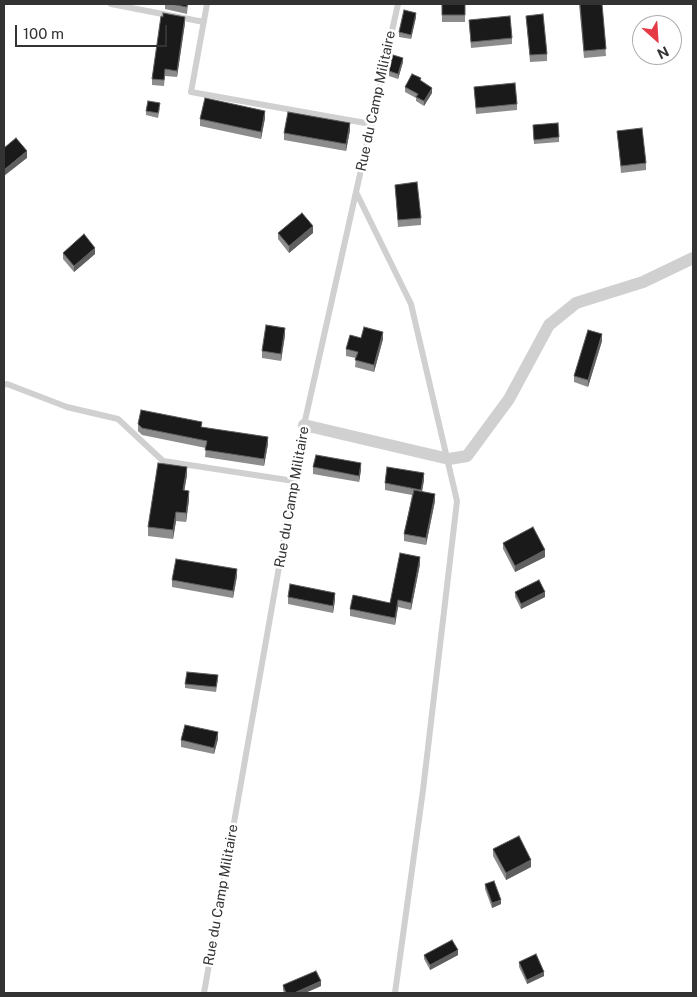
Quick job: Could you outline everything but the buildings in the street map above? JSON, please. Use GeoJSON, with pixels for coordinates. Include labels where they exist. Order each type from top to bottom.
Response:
{"type":"FeatureCollection","features":[{"type":"Feature","properties":{"kind":"street"},"geometry":{"type":"LineString","coordinates":[[304,425],[448,459],[467,456],[509,399],[549,325],[576,303],[642,282],[693,258]]}},
{"type":"Feature","properties":{"kind":"lane"},"geometry":{"type":"LineString","coordinates":[[111,4],[204,22]]}},
{"type":"Feature","properties":{"kind":"lane"},"geometry":{"type":"LineString","coordinates":[[207,4],[191,92],[371,124]]}},
{"type":"Feature","properties":{"kind":"lane","name":"Rue du Camp Militaire"},"geometry":{"type":"LineString","coordinates":[[204,993],[304,425],[398,4]]}},
{"type":"Feature","properties":{"kind":"lane"},"geometry":{"type":"LineString","coordinates":[[356,192],[411,304],[458,502],[423,790],[395,993]]}},
{"type":"Feature","properties":{"kind":"lane"},"geometry":{"type":"LineString","coordinates":[[4,384],[67,407],[118,419],[163,461],[294,482]]}}]}
